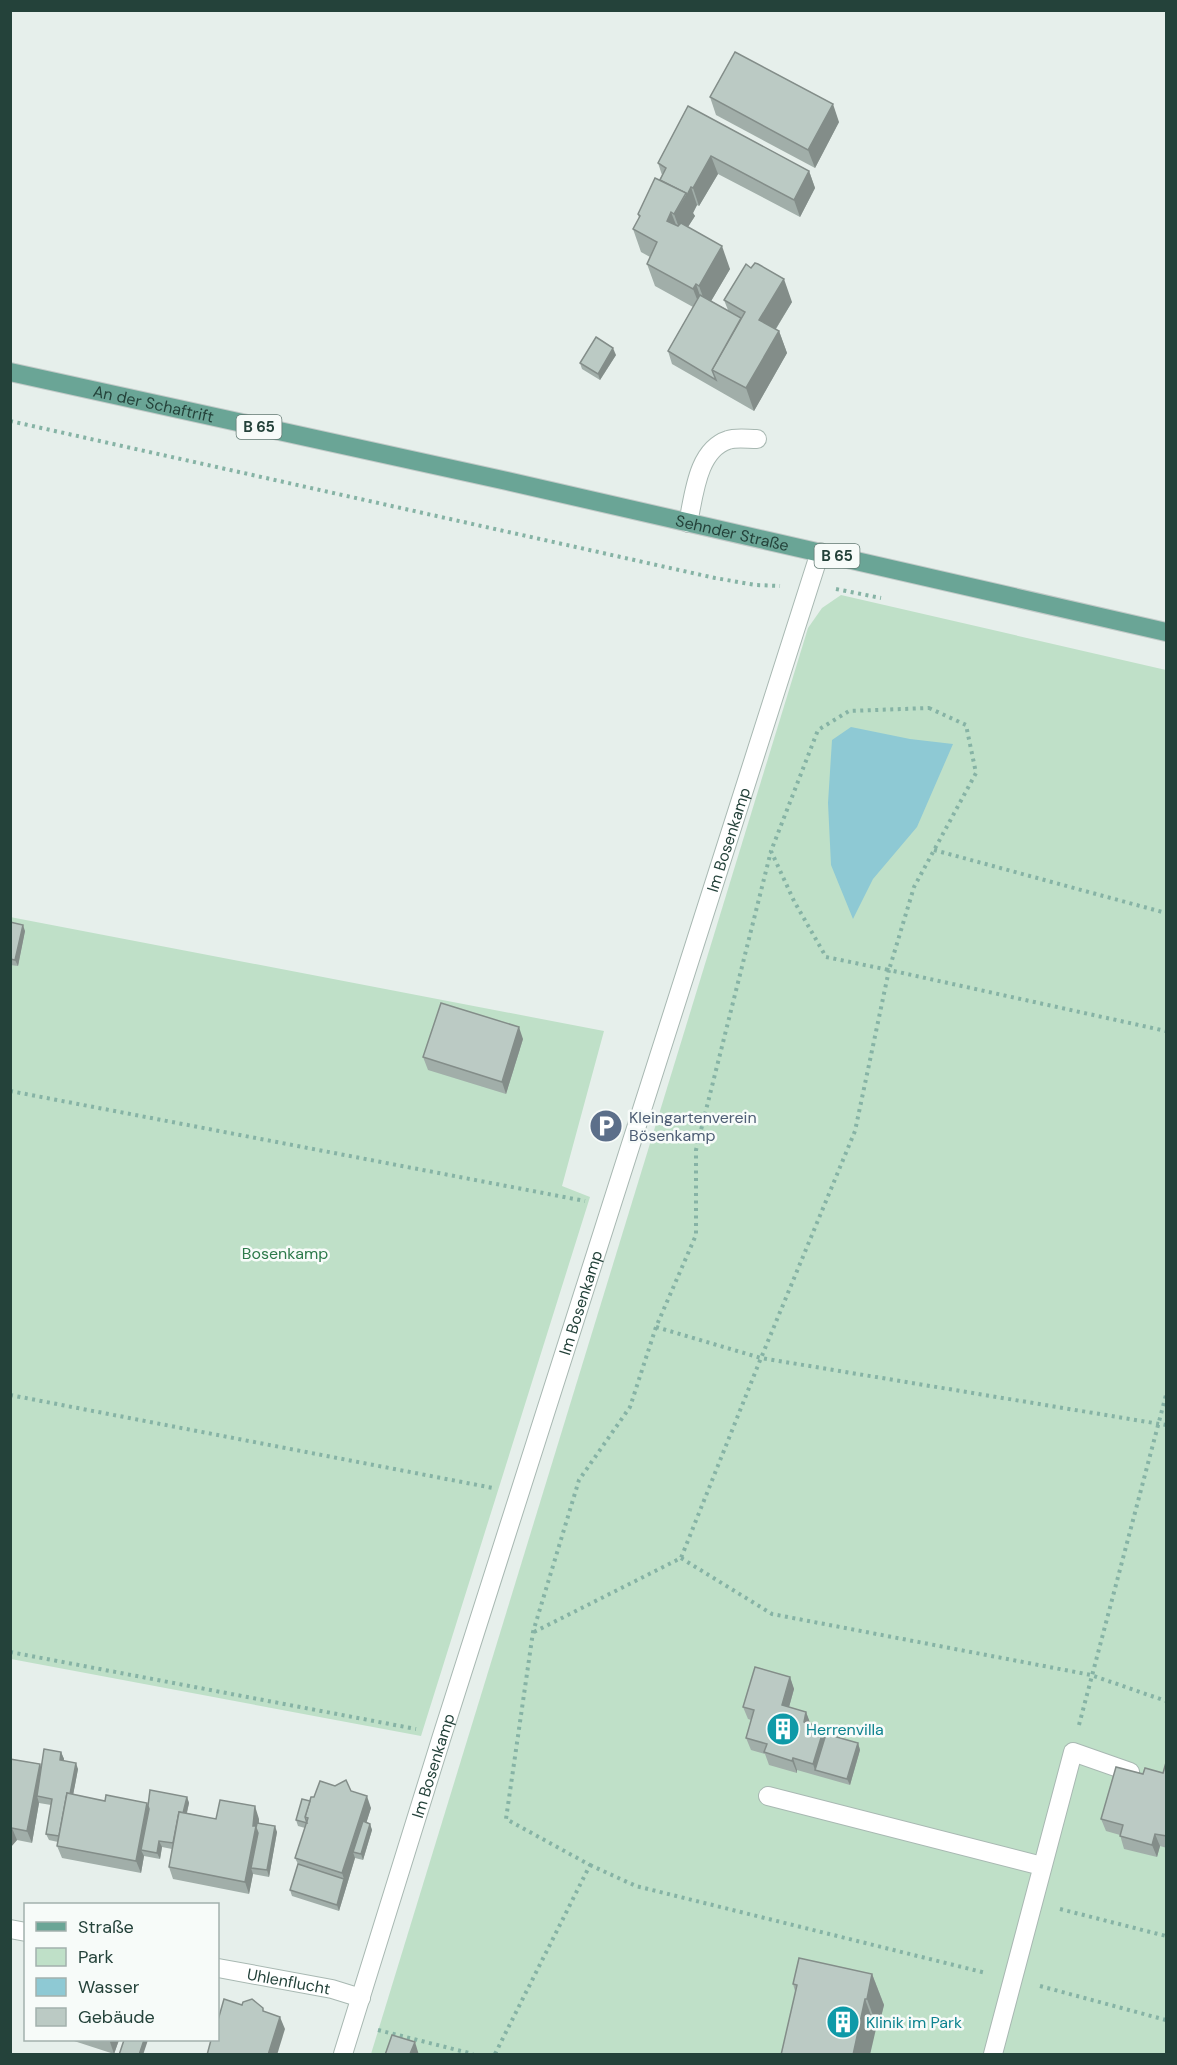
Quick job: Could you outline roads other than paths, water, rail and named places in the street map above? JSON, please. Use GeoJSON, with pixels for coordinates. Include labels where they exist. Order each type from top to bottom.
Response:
{"type":"FeatureCollection","features":[{"type":"Feature","properties":{"kind":"main road","name":"An der Schaftrift"},"geometry":{"type":"LineString","coordinates":[[10,372],[507,481]]}},
{"type":"Feature","properties":{"kind":"main road","name":"Sehnder Straße"},"geometry":{"type":"LineString","coordinates":[[507,481],[1167,632]]}},
{"type":"Feature","properties":{"kind":"street"},"geometry":{"type":"LineString","coordinates":[[688,523],[700,473],[710,450],[729,439],[757,439]]}},
{"type":"Feature","properties":{"kind":"street","name":"Im Bosenkamp"},"geometry":{"type":"LineString","coordinates":[[344,2055],[439,1746],[820,552]]}},
{"type":"Feature","properties":{"kind":"street"},"geometry":{"type":"LineString","coordinates":[[993,2055],[1073,1752],[1130,1772]]}},
{"type":"Feature","properties":{"kind":"street"},"geometry":{"type":"LineString","coordinates":[[768,1796],[1042,1866]]}},
{"type":"Feature","properties":{"kind":"street","name":"Uhlenflucht"},"geometry":{"type":"LineString","coordinates":[[219,1968],[332,1989],[361,1998]]}},
{"type":"Feature","properties":{"kind":"water"},"geometry":{"type":"Polygon","coordinates":[[[851,727],[910,739],[953,744],[917,827],[873,879],[853,919],[831,865],[828,803],[832,740],[851,727]]]}},
{"type":"Feature","properties":{"kind":"place","name":"Kleingartenverein Bösenkamp"},"geometry":{"type":"Point","coordinates":[606,1126]}},
{"type":"Feature","properties":{"kind":"place","name":"Herrenvilla"},"geometry":{"type":"Point","coordinates":[783,1729]}},
{"type":"Feature","properties":{"kind":"place","name":"Klinik im Park"},"geometry":{"type":"Point","coordinates":[843,2022]}},
{"type":"Feature","properties":{"kind":"park label","name":"Bosenkamp"},"geometry":{"type":"Point","coordinates":[285,1253]}}]}
